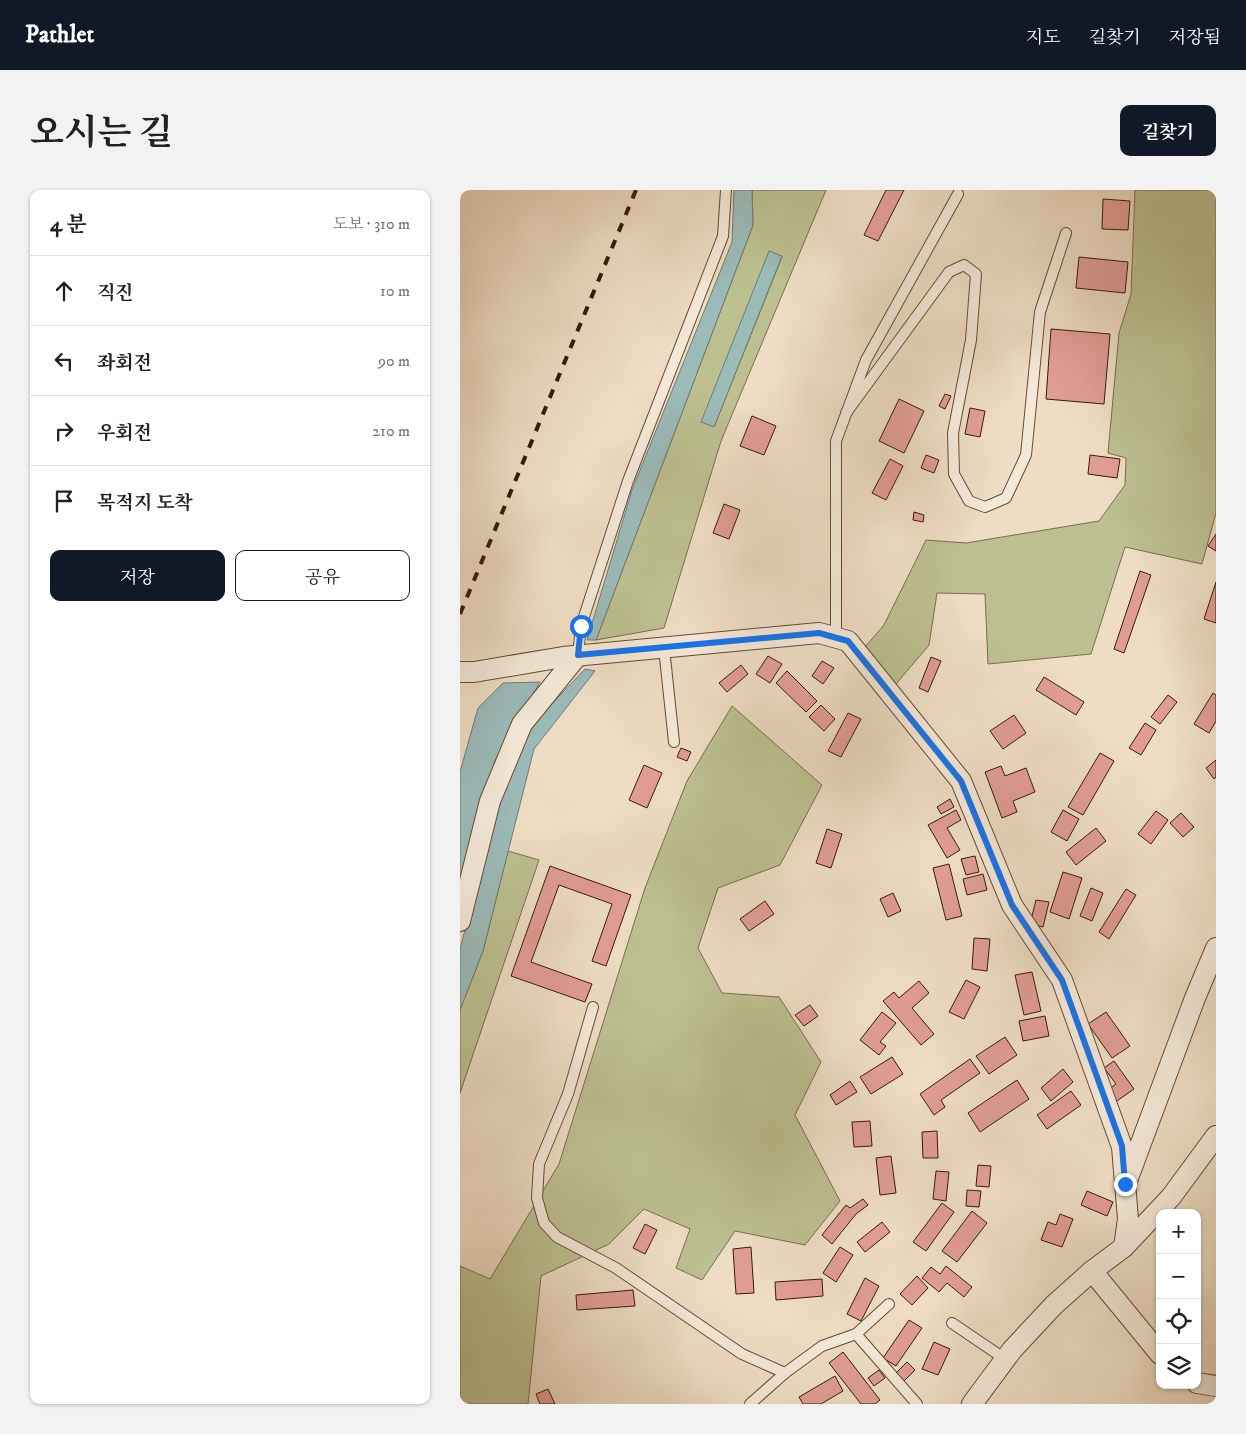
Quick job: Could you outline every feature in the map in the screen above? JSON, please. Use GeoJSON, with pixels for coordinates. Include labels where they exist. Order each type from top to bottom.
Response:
{"type":"FeatureCollection","features":[{"type":"Feature","properties":{"kind":"street"},"geometry":{"type":"LineString","coordinates":[[460,672],[474,672],[578,655],[819,633],[848,641],[961,781],[1012,905],[1062,980],[1122,1146],[1128,1219],[1124,1247]]}},
{"type":"Feature","properties":{"kind":"street"},"geometry":{"type":"LineString","coordinates":[[460,921],[490,801],[522,724],[578,655]]}},
{"type":"Feature","properties":{"kind":"street"},"geometry":{"type":"LineString","coordinates":[[1125,1184],[1195,998],[1216,948]]}},
{"type":"Feature","properties":{"kind":"street"},"geometry":{"type":"LineString","coordinates":[[972,1404],[1005,1359],[1054,1305],[1092,1271],[1124,1247],[1171,1197],[1216,1136]]}},
{"type":"Feature","properties":{"kind":"street"},"geometry":{"type":"LineString","coordinates":[[1092,1271],[1156,1349]]}},
{"type":"Feature","properties":{"kind":"street"},"geometry":{"type":"LineString","coordinates":[[1201,1384],[1216,1386]]}},
{"type":"Feature","properties":{"kind":"lane"},"geometry":{"type":"LineString","coordinates":[[578,655],[581,626],[628,481],[723,236],[726,190]]}},
{"type":"Feature","properties":{"kind":"lane"},"geometry":{"type":"LineString","coordinates":[[836,638],[836,441],[866,360],[958,194]]}},
{"type":"Feature","properties":{"kind":"lane"},"geometry":{"type":"LineString","coordinates":[[846,412],[949,272],[964,265],[976,274],[971,340],[953,433],[954,474],[970,501],[985,507],[1006,498],[1026,455],[1040,312],[1066,233]]}},
{"type":"Feature","properties":{"kind":"lane"},"geometry":{"type":"LineString","coordinates":[[664,648],[674,742]]}},
{"type":"Feature","properties":{"kind":"lane"},"geometry":{"type":"LineString","coordinates":[[593,1007],[568,1094],[539,1164],[537,1198],[544,1223],[557,1237],[616,1268],[742,1354],[785,1372]]}},
{"type":"Feature","properties":{"kind":"lane"},"geometry":{"type":"LineString","coordinates":[[750,1404],[785,1372],[822,1346],[856,1334],[889,1304]]}},
{"type":"Feature","properties":{"kind":"lane"},"geometry":{"type":"LineString","coordinates":[[952,1322],[1005,1359]]}},
{"type":"Feature","properties":{"kind":"lane"},"geometry":{"type":"LineString","coordinates":[[856,1334],[917,1404]]}},
{"type":"Feature","properties":{"kind":"green space"},"geometry":{"type":"Polygon","coordinates":[[[752,190],[826,190],[721,441],[664,628],[596,640],[753,225],[752,190]],[[769,251],[714,427],[782,257],[769,251]]]}},
{"type":"Feature","properties":{"kind":"green space"},"geometry":{"type":"Polygon","coordinates":[[[1135,190],[1216,190],[1216,513],[1202,564],[1125,547],[1091,654],[988,664],[985,594],[937,593],[929,645],[896,684],[865,647],[884,625],[926,540],[966,543],[1099,521],[1125,485],[1126,458],[1108,453],[1119,333],[1131,294],[1135,190]]]}},
{"type":"Feature","properties":{"kind":"green space"},"geometry":{"type":"Polygon","coordinates":[[[732,706],[822,785],[780,865],[718,888],[698,948],[722,993],[779,997],[821,1062],[795,1115],[840,1201],[805,1245],[735,1231],[702,1280],[676,1268],[690,1229],[644,1209],[609,1244],[541,1276],[528,1404],[460,1404],[460,1266],[490,1279],[559,1164],[645,888],[687,781],[732,706]]]}},
{"type":"Feature","properties":{"kind":"green space"},"geometry":{"type":"Polygon","coordinates":[[[508,851],[539,860],[460,1093],[460,1010],[483,951],[508,851]]]}},
{"type":"Feature","properties":{"kind":"water"},"geometry":{"type":"Polygon","coordinates":[[[734,190],[752,190],[753,225],[596,640],[587,640],[632,490],[732,242],[734,190]]]}},
{"type":"Feature","properties":{"kind":"water"},"geometry":{"type":"Polygon","coordinates":[[[769,251],[782,256],[714,427],[701,422],[769,251]]]}},
{"type":"Feature","properties":{"kind":"water"},"geometry":{"type":"Polygon","coordinates":[[[585,669],[595,671],[534,749],[483,951],[460,1010],[460,949],[498,805],[525,732],[585,669]]]}},
{"type":"Feature","properties":{"kind":"water"},"geometry":{"type":"Polygon","coordinates":[[[540,682],[495,760],[460,883],[460,772],[478,708],[503,683],[540,682]]]}},
{"type":"Feature","properties":{"kind":"building"},"geometry":{"type":"Polygon","coordinates":[[[886,190],[904,190],[878,241],[864,235],[886,190]]]}},
{"type":"Feature","properties":{"kind":"building"},"geometry":{"type":"Polygon","coordinates":[[[1103,199],[1130,201],[1128,230],[1102,229],[1103,199]]]}},
{"type":"Feature","properties":{"kind":"building"},"geometry":{"type":"Polygon","coordinates":[[[1079,257],[1128,262],[1125,293],[1076,288],[1079,257]]]}},
{"type":"Feature","properties":{"kind":"building"},"geometry":{"type":"Polygon","coordinates":[[[1051,329],[1110,334],[1104,404],[1046,399],[1051,329]]]}},
{"type":"Feature","properties":{"kind":"building"},"geometry":{"type":"Polygon","coordinates":[[[945,394],[951,396],[945,409],[939,406],[945,394]]]}},
{"type":"Feature","properties":{"kind":"building"},"geometry":{"type":"Polygon","coordinates":[[[899,399],[924,411],[904,453],[879,441],[899,399]]]}},
{"type":"Feature","properties":{"kind":"building"},"geometry":{"type":"Polygon","coordinates":[[[970,408],[985,411],[980,437],[965,434],[970,408]]]}},
{"type":"Feature","properties":{"kind":"building"},"geometry":{"type":"Polygon","coordinates":[[[752,416],[776,426],[764,455],[740,446],[752,416]]]}},
{"type":"Feature","properties":{"kind":"building"},"geometry":{"type":"Polygon","coordinates":[[[926,455],[939,460],[934,473],[921,468],[926,455]]]}},
{"type":"Feature","properties":{"kind":"building"},"geometry":{"type":"Polygon","coordinates":[[[1090,455],[1120,459],[1117,478],[1088,474],[1090,455]]]}},
{"type":"Feature","properties":{"kind":"building"},"geometry":{"type":"Polygon","coordinates":[[[890,459],[903,466],[886,500],[872,493],[890,459]]]}},
{"type":"Feature","properties":{"kind":"building"},"geometry":{"type":"Polygon","coordinates":[[[724,504],[740,510],[729,539],[713,533],[724,504]]]}},
{"type":"Feature","properties":{"kind":"building"},"geometry":{"type":"Polygon","coordinates":[[[914,512],[924,515],[923,522],[913,520],[914,512]]]}},
{"type":"Feature","properties":{"kind":"building"},"geometry":{"type":"Polygon","coordinates":[[[1216,534],[1216,551],[1208,546],[1216,534]]]}},
{"type":"Feature","properties":{"kind":"building"},"geometry":{"type":"Polygon","coordinates":[[[1140,571],[1151,575],[1124,653],[1114,649],[1140,571]]]}},
{"type":"Feature","properties":{"kind":"building"},"geometry":{"type":"Polygon","coordinates":[[[1216,582],[1216,623],[1204,619],[1216,582]]]}},
{"type":"Feature","properties":{"kind":"building"},"geometry":{"type":"Polygon","coordinates":[[[768,656],[782,664],[770,683],[756,674],[768,656]]]}},
{"type":"Feature","properties":{"kind":"building"},"geometry":{"type":"Polygon","coordinates":[[[931,657],[941,661],[928,692],[919,688],[931,657]]]}},
{"type":"Feature","properties":{"kind":"building"},"geometry":{"type":"Polygon","coordinates":[[[822,661],[834,668],[823,684],[812,676],[822,661]]]}},
{"type":"Feature","properties":{"kind":"building"},"geometry":{"type":"Polygon","coordinates":[[[741,665],[748,674],[727,692],[719,683],[741,665]]]}},
{"type":"Feature","properties":{"kind":"building"},"geometry":{"type":"Polygon","coordinates":[[[787,671],[817,701],[806,712],[776,683],[787,671]]]}},
{"type":"Feature","properties":{"kind":"building"},"geometry":{"type":"Polygon","coordinates":[[[1044,677],[1084,702],[1076,715],[1036,690],[1044,677]]]}},
{"type":"Feature","properties":{"kind":"building"},"geometry":{"type":"Polygon","coordinates":[[[1213,693],[1216,695],[1216,721],[1209,733],[1194,724],[1213,693]]]}},
{"type":"Feature","properties":{"kind":"building"},"geometry":{"type":"Polygon","coordinates":[[[1168,695],[1177,702],[1160,724],[1151,717],[1168,695]]]}},
{"type":"Feature","properties":{"kind":"building"},"geometry":{"type":"Polygon","coordinates":[[[821,705],[835,719],[824,731],[809,717],[821,705]]]}},
{"type":"Feature","properties":{"kind":"building"},"geometry":{"type":"Polygon","coordinates":[[[848,713],[861,719],[841,757],[828,751],[848,713]]]}},
{"type":"Feature","properties":{"kind":"building"},"geometry":{"type":"Polygon","coordinates":[[[1014,715],[1026,733],[1003,749],[990,731],[1014,715]]]}},
{"type":"Feature","properties":{"kind":"building"},"geometry":{"type":"Polygon","coordinates":[[[1145,723],[1156,730],[1141,755],[1129,748],[1145,723]]]}},
{"type":"Feature","properties":{"kind":"building"},"geometry":{"type":"Polygon","coordinates":[[[681,748],[691,752],[687,761],[677,757],[681,748]]]}},
{"type":"Feature","properties":{"kind":"building"},"geometry":{"type":"Polygon","coordinates":[[[1100,753],[1114,761],[1083,815],[1068,807],[1100,753]]]}},
{"type":"Feature","properties":{"kind":"building"},"geometry":{"type":"Polygon","coordinates":[[[1216,760],[1216,777],[1214,779],[1206,768],[1216,760]]]}},
{"type":"Feature","properties":{"kind":"building"},"geometry":{"type":"Polygon","coordinates":[[[644,765],[662,773],[647,808],[629,800],[644,765]]]}},
{"type":"Feature","properties":{"kind":"building"},"geometry":{"type":"Polygon","coordinates":[[[1001,766],[1005,776],[1026,768],[1035,792],[1013,801],[1017,812],[1002,818],[985,772],[1001,766]]]}},
{"type":"Feature","properties":{"kind":"building"},"geometry":{"type":"Polygon","coordinates":[[[950,799],[954,807],[941,814],[937,807],[950,799]]]}},
{"type":"Feature","properties":{"kind":"building"},"geometry":{"type":"Polygon","coordinates":[[[956,810],[961,820],[947,828],[960,850],[947,858],[928,825],[956,810]]]}},
{"type":"Feature","properties":{"kind":"building"},"geometry":{"type":"Polygon","coordinates":[[[1063,810],[1079,819],[1067,841],[1051,832],[1063,810]]]}},
{"type":"Feature","properties":{"kind":"building"},"geometry":{"type":"Polygon","coordinates":[[[1156,811],[1168,820],[1151,844],[1138,834],[1156,811]]]}},
{"type":"Feature","properties":{"kind":"building"},"geometry":{"type":"Polygon","coordinates":[[[1181,813],[1194,827],[1183,837],[1170,823],[1181,813]]]}},
{"type":"Feature","properties":{"kind":"building"},"geometry":{"type":"Polygon","coordinates":[[[1096,828],[1106,841],[1076,865],[1066,852],[1096,828]]]}},
{"type":"Feature","properties":{"kind":"building"},"geometry":{"type":"Polygon","coordinates":[[[827,829],[842,834],[831,868],[816,863],[827,829]]]}},
{"type":"Feature","properties":{"kind":"building"},"geometry":{"type":"Polygon","coordinates":[[[975,856],[979,872],[966,875],[961,859],[975,856]]]}},
{"type":"Feature","properties":{"kind":"building"},"geometry":{"type":"Polygon","coordinates":[[[949,864],[962,916],[946,920],[933,868],[949,864]]]}},
{"type":"Feature","properties":{"kind":"building"},"geometry":{"type":"Polygon","coordinates":[[[550,866],[631,895],[606,966],[592,961],[612,904],[559,885],[531,962],[592,984],[585,1002],[511,976],[550,866]]]}},
{"type":"Feature","properties":{"kind":"building"},"geometry":{"type":"Polygon","coordinates":[[[1063,872],[1082,878],[1069,919],[1050,912],[1063,872]]]}},
{"type":"Feature","properties":{"kind":"building"},"geometry":{"type":"Polygon","coordinates":[[[983,874],[987,890],[967,895],[963,879],[983,874]]]}},
{"type":"Feature","properties":{"kind":"building"},"geometry":{"type":"Polygon","coordinates":[[[1091,888],[1103,893],[1092,921],[1080,916],[1091,888]]]}},
{"type":"Feature","properties":{"kind":"building"},"geometry":{"type":"Polygon","coordinates":[[[1126,889],[1136,895],[1109,939],[1099,932],[1126,889]]]}},
{"type":"Feature","properties":{"kind":"building"},"geometry":{"type":"Polygon","coordinates":[[[893,893],[901,911],[888,917],[880,899],[893,893]]]}},
{"type":"Feature","properties":{"kind":"building"},"geometry":{"type":"Polygon","coordinates":[[[1036,900],[1049,902],[1043,927],[1030,924],[1036,900]]]}},
{"type":"Feature","properties":{"kind":"building"},"geometry":{"type":"Polygon","coordinates":[[[765,901],[774,914],[749,931],[740,919],[765,901]]]}},
{"type":"Feature","properties":{"kind":"building"},"geometry":{"type":"Polygon","coordinates":[[[974,938],[990,939],[987,971],[972,969],[974,938]]]}},
{"type":"Feature","properties":{"kind":"building"},"geometry":{"type":"Polygon","coordinates":[[[1032,972],[1041,1011],[1024,1015],[1015,975],[1032,972]]]}},
{"type":"Feature","properties":{"kind":"building"},"geometry":{"type":"Polygon","coordinates":[[[966,980],[980,987],[964,1019],[949,1012],[966,980]]]}},
{"type":"Feature","properties":{"kind":"building"},"geometry":{"type":"Polygon","coordinates":[[[919,981],[929,993],[912,1008],[934,1034],[921,1045],[883,1001],[894,992],[899,998],[919,981]]]}},
{"type":"Feature","properties":{"kind":"building"},"geometry":{"type":"Polygon","coordinates":[[[810,1005],[818,1016],[804,1026],[795,1015],[810,1005]]]}},
{"type":"Feature","properties":{"kind":"building"},"geometry":{"type":"Polygon","coordinates":[[[882,1012],[896,1023],[880,1042],[886,1046],[879,1055],[860,1040],[882,1012]]]}},
{"type":"Feature","properties":{"kind":"building"},"geometry":{"type":"Polygon","coordinates":[[[1106,1012],[1130,1046],[1112,1058],[1088,1024],[1106,1012]]]}},
{"type":"Feature","properties":{"kind":"building"},"geometry":{"type":"Polygon","coordinates":[[[1045,1016],[1049,1036],[1023,1041],[1019,1021],[1045,1016]]]}},
{"type":"Feature","properties":{"kind":"building"},"geometry":{"type":"Polygon","coordinates":[[[1005,1037],[1017,1055],[989,1074],[976,1056],[1005,1037]]]}},
{"type":"Feature","properties":{"kind":"building"},"geometry":{"type":"Polygon","coordinates":[[[892,1057],[903,1074],[871,1094],[860,1077],[892,1057]]]}},
{"type":"Feature","properties":{"kind":"building"},"geometry":{"type":"Polygon","coordinates":[[[970,1059],[980,1073],[941,1100],[945,1107],[934,1115],[920,1094],[970,1059]]]}},
{"type":"Feature","properties":{"kind":"building"},"geometry":{"type":"Polygon","coordinates":[[[1114,1061],[1134,1089],[1114,1103],[1106,1091],[1116,1084],[1104,1068],[1114,1061]]]}},
{"type":"Feature","properties":{"kind":"building"},"geometry":{"type":"Polygon","coordinates":[[[1063,1069],[1073,1082],[1051,1101],[1041,1088],[1063,1069]]]}},
{"type":"Feature","properties":{"kind":"building"},"geometry":{"type":"Polygon","coordinates":[[[1017,1080],[1029,1099],[980,1132],[968,1113],[1017,1080]]]}},
{"type":"Feature","properties":{"kind":"building"},"geometry":{"type":"Polygon","coordinates":[[[850,1081],[857,1092],[836,1105],[830,1095],[850,1081]]]}},
{"type":"Feature","properties":{"kind":"building"},"geometry":{"type":"Polygon","coordinates":[[[1071,1091],[1081,1105],[1047,1129],[1037,1115],[1071,1091]]]}},
{"type":"Feature","properties":{"kind":"building"},"geometry":{"type":"Polygon","coordinates":[[[870,1121],[872,1146],[854,1147],[852,1122],[870,1121]]]}},
{"type":"Feature","properties":{"kind":"building"},"geometry":{"type":"Polygon","coordinates":[[[937,1131],[938,1158],[923,1158],[922,1132],[937,1131]]]}},
{"type":"Feature","properties":{"kind":"building"},"geometry":{"type":"Polygon","coordinates":[[[891,1156],[896,1193],[880,1195],[876,1158],[891,1156]]]}},
{"type":"Feature","properties":{"kind":"building"},"geometry":{"type":"Polygon","coordinates":[[[978,1165],[991,1166],[989,1187],[976,1186],[978,1165]]]}},
{"type":"Feature","properties":{"kind":"building"},"geometry":{"type":"Polygon","coordinates":[[[936,1171],[949,1172],[946,1201],[933,1199],[936,1171]]]}},
{"type":"Feature","properties":{"kind":"building"},"geometry":{"type":"Polygon","coordinates":[[[967,1190],[981,1191],[979,1207],[966,1206],[967,1190]]]}},
{"type":"Feature","properties":{"kind":"building"},"geometry":{"type":"Polygon","coordinates":[[[1087,1191],[1113,1202],[1107,1216],[1081,1205],[1087,1191]]]}},
{"type":"Feature","properties":{"kind":"building"},"geometry":{"type":"Polygon","coordinates":[[[863,1199],[868,1205],[856,1214],[832,1244],[822,1235],[846,1205],[850,1208],[863,1199]]]}},
{"type":"Feature","properties":{"kind":"building"},"geometry":{"type":"Polygon","coordinates":[[[942,1203],[954,1212],[926,1251],[913,1242],[942,1203]]]}},
{"type":"Feature","properties":{"kind":"building"},"geometry":{"type":"Polygon","coordinates":[[[972,1211],[987,1223],[957,1262],[942,1251],[972,1211]]]}},
{"type":"Feature","properties":{"kind":"building"},"geometry":{"type":"Polygon","coordinates":[[[1060,1214],[1073,1219],[1062,1247],[1041,1240],[1048,1222],[1056,1225],[1060,1214]]]}},
{"type":"Feature","properties":{"kind":"building"},"geometry":{"type":"Polygon","coordinates":[[[882,1222],[890,1232],[865,1252],[857,1242],[882,1222]]]}},
{"type":"Feature","properties":{"kind":"building"},"geometry":{"type":"Polygon","coordinates":[[[645,1224],[657,1230],[645,1254],[633,1248],[645,1224]]]}},
{"type":"Feature","properties":{"kind":"building"},"geometry":{"type":"Polygon","coordinates":[[[751,1247],[754,1293],[736,1294],[733,1249],[751,1247]]]}},
{"type":"Feature","properties":{"kind":"building"},"geometry":{"type":"Polygon","coordinates":[[[840,1247],[853,1255],[836,1282],[823,1273],[840,1247]]]}},
{"type":"Feature","properties":{"kind":"building"},"geometry":{"type":"Polygon","coordinates":[[[946,1266],[972,1287],[964,1297],[947,1283],[939,1292],[922,1278],[931,1267],[940,1274],[946,1266]]]}},
{"type":"Feature","properties":{"kind":"building"},"geometry":{"type":"Polygon","coordinates":[[[917,1276],[928,1288],[912,1305],[900,1294],[917,1276]]]}},
{"type":"Feature","properties":{"kind":"building"},"geometry":{"type":"Polygon","coordinates":[[[865,1278],[879,1286],[861,1321],[847,1314],[865,1278]]]}},
{"type":"Feature","properties":{"kind":"building"},"geometry":{"type":"Polygon","coordinates":[[[822,1279],[823,1296],[776,1300],[775,1282],[822,1279]]]}},
{"type":"Feature","properties":{"kind":"building"},"geometry":{"type":"Polygon","coordinates":[[[633,1290],[635,1306],[577,1310],[576,1295],[633,1290]]]}},
{"type":"Feature","properties":{"kind":"building"},"geometry":{"type":"Polygon","coordinates":[[[909,1320],[922,1328],[896,1366],[883,1358],[909,1320]]]}},
{"type":"Feature","properties":{"kind":"building"},"geometry":{"type":"Polygon","coordinates":[[[934,1342],[950,1349],[938,1375],[922,1369],[934,1342]]]}},
{"type":"Feature","properties":{"kind":"building"},"geometry":{"type":"Polygon","coordinates":[[[843,1352],[880,1400],[875,1404],[861,1404],[829,1363],[843,1352]]]}},
{"type":"Feature","properties":{"kind":"building"},"geometry":{"type":"Polygon","coordinates":[[[907,1362],[915,1370],[904,1381],[896,1373],[907,1362]]]}},
{"type":"Feature","properties":{"kind":"building"},"geometry":{"type":"Polygon","coordinates":[[[879,1370],[885,1378],[874,1386],[868,1378],[879,1370]]]}},
{"type":"Feature","properties":{"kind":"building"},"geometry":{"type":"Polygon","coordinates":[[[835,1376],[843,1391],[821,1404],[803,1404],[799,1397],[835,1376]]]}},
{"type":"Feature","properties":{"kind":"building"},"geometry":{"type":"Polygon","coordinates":[[[548,1389],[555,1404],[540,1404],[536,1394],[548,1389]]]}},
{"type":"Feature","properties":{"kind":"railway"},"geometry":{"type":"LineString","coordinates":[[460,614],[636,190]]}},
{"type":"Feature","properties":{"kind":"route"},"geometry":{"type":"LineString","coordinates":[[581,626],[578,655],[819,633],[848,641],[961,781],[1012,905],[1062,980],[1122,1146],[1125,1184]]}}]}
